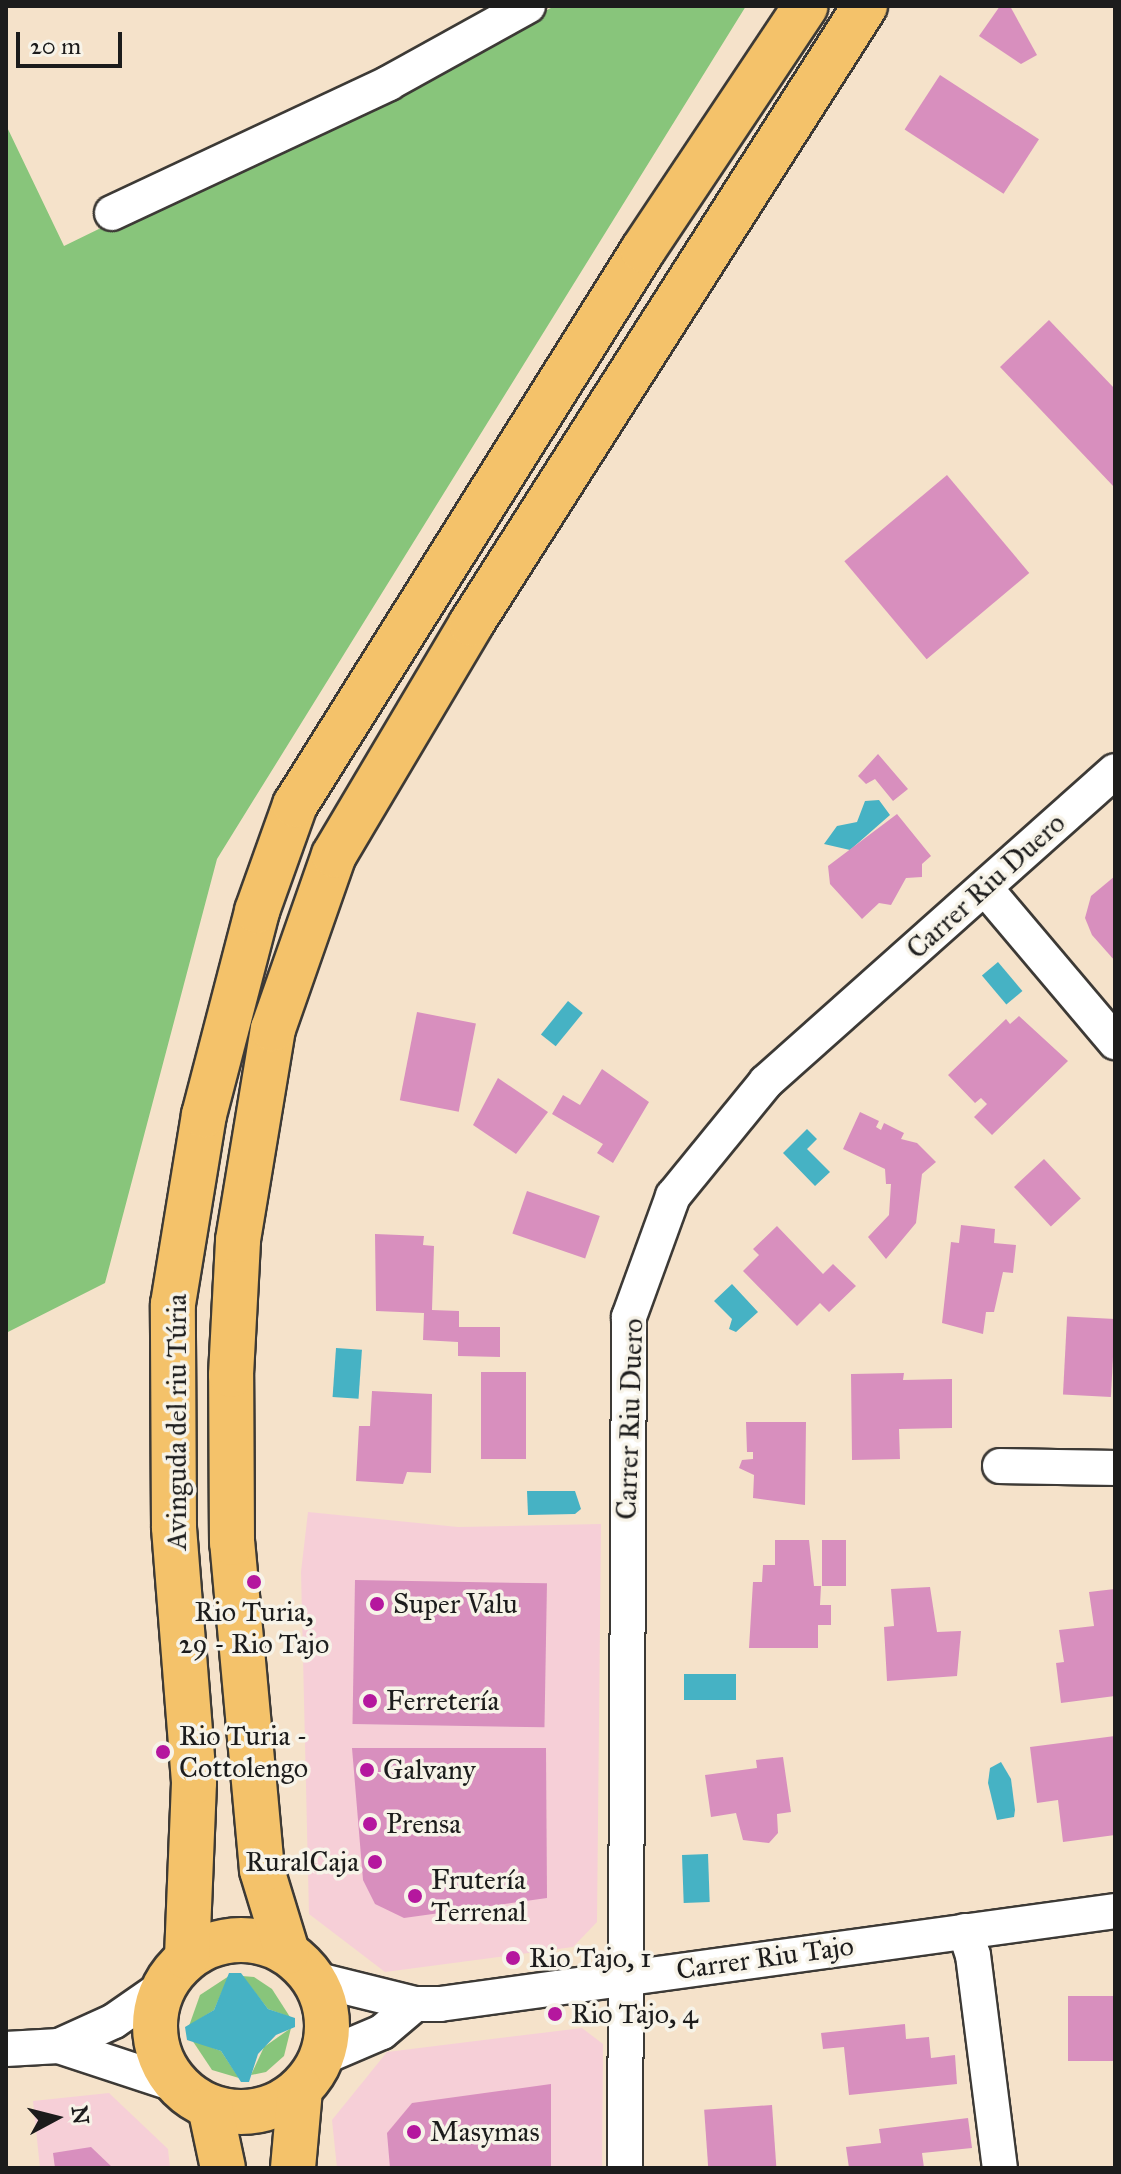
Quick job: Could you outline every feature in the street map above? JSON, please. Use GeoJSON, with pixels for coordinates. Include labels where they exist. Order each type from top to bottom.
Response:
{"type":"FeatureCollection","features":[{"type":"Feature","properties":{"kind":"main road","name":"Avinguda del riu Túria"},"geometry":{"type":"LineString","coordinates":[[175,1972],[194,1782],[174,1527],[173,1304],[204,1115],[257,911],[295,805],[643,250],[806,6]]}},
{"type":"Feature","properties":{"kind":"main road","name":"Avinguda del riu Túria"},"geometry":{"type":"LineString","coordinates":[[300,1966],[262,1870],[232,1543],[231,1375],[238,1240],[273,1029],[334,855],[471,624],[865,6]]}},
{"type":"Feature","properties":{"kind":"main road"},"geometry":{"type":"LineString","coordinates":[[223,2168],[194,2096],[155,2038],[155,2012],[175,1972],[236,1939],[263,1941],[300,1966],[324,2004],[327,2031],[310,2073],[293,2168]]}},
{"type":"Feature","properties":{"kind":"main road"},"geometry":{"type":"LineString","coordinates":[[194,2096],[257,2111],[310,2073]]}},
{"type":"Feature","properties":{"kind":"street"},"geometry":{"type":"LineString","coordinates":[[112,213],[389,83],[528,6]]}},
{"type":"Feature","properties":{"kind":"street","name":"Carrer Riu Duero"},"geometry":{"type":"LineString","coordinates":[[625,2168],[629,1317],[673,1196],[766,1082],[1115,771]]}},
{"type":"Feature","properties":{"kind":"street"},"geometry":{"type":"LineString","coordinates":[[985,888],[1115,1042]]}},
{"type":"Feature","properties":{"kind":"street"},"geometry":{"type":"LineString","coordinates":[[1000,1466],[1115,1468]]}},
{"type":"Feature","properties":{"kind":"street","name":"Carrer Riu Tajo"},"geometry":{"type":"LineString","coordinates":[[300,1966],[415,2004],[1115,1911]]}},
{"type":"Feature","properties":{"kind":"street"},"geometry":{"type":"LineString","coordinates":[[965,1931],[973,1955],[1000,2168]]}},
{"type":"Feature","properties":{"kind":"street"},"geometry":{"type":"LineString","coordinates":[[6,2049],[59,2046],[114,2021],[175,1972]]}},
{"type":"Feature","properties":{"kind":"street"},"geometry":{"type":"LineString","coordinates":[[310,2073],[382,2032],[415,2004]]}},
{"type":"Feature","properties":{"kind":"street"},"geometry":{"type":"LineString","coordinates":[[59,2046],[194,2096]]}},
{"type":"Feature","properties":{"kind":"shaded area"},"geometry":{"type":"Polygon","coordinates":[[[308,1512],[458,1527],[601,1524],[597,1922],[573,1947],[385,1972],[309,1914],[301,1572],[308,1512]]]}},
{"type":"Feature","properties":{"kind":"shaded area"},"geometry":{"type":"Polygon","coordinates":[[[582,2028],[603,2044],[602,2168],[337,2168],[332,2120],[387,2052],[582,2028]]]}},
{"type":"Feature","properties":{"kind":"shaded area"},"geometry":{"type":"Polygon","coordinates":[[[109,2093],[168,2149],[170,2168],[40,2168],[33,2101],[109,2093]]]}},
{"type":"Feature","properties":{"kind":"green space"},"geometry":{"type":"Polygon","coordinates":[[[555,6],[746,6],[217,859],[105,1283],[6,1333],[6,125],[64,246],[555,6]]]}},
{"type":"Feature","properties":{"kind":"green space"},"geometry":{"type":"Polygon","coordinates":[[[229,1976],[214,2010],[189,2026],[200,1995],[229,1976]]]}},
{"type":"Feature","properties":{"kind":"green space"},"geometry":{"type":"Polygon","coordinates":[[[242,1976],[254,1977],[272,1989],[290,2017],[268,2009],[242,1976]]]}},
{"type":"Feature","properties":{"kind":"green space"},"geometry":{"type":"Polygon","coordinates":[[[291,2028],[284,2056],[266,2072],[251,2075],[264,2047],[291,2028]]]}},
{"type":"Feature","properties":{"kind":"green space"},"geometry":{"type":"Polygon","coordinates":[[[192,2040],[221,2051],[239,2078],[212,2070],[192,2040]]]}},
{"type":"Feature","properties":{"kind":"water"},"geometry":{"type":"Polygon","coordinates":[[[879,800],[890,815],[850,850],[824,844],[837,826],[857,822],[865,801],[879,800]]]}},
{"type":"Feature","properties":{"kind":"water"},"geometry":{"type":"Polygon","coordinates":[[[998,962],[1022,991],[1006,1005],[982,975],[998,962]]]}},
{"type":"Feature","properties":{"kind":"water"},"geometry":{"type":"Polygon","coordinates":[[[568,1001],[583,1013],[556,1046],[541,1034],[568,1001]]]}},
{"type":"Feature","properties":{"kind":"water"},"geometry":{"type":"Polygon","coordinates":[[[807,1129],[817,1139],[807,1149],[830,1172],[815,1186],[783,1153],[807,1129]]]}},
{"type":"Feature","properties":{"kind":"water"},"geometry":{"type":"Polygon","coordinates":[[[732,1284],[758,1312],[736,1332],[729,1329],[732,1319],[714,1301],[732,1284]]]}},
{"type":"Feature","properties":{"kind":"water"},"geometry":{"type":"Polygon","coordinates":[[[336,1348],[362,1350],[359,1399],[333,1397],[336,1348]]]}},
{"type":"Feature","properties":{"kind":"water"},"geometry":{"type":"Polygon","coordinates":[[[527,1491],[575,1491],[581,1509],[575,1514],[528,1515],[527,1491]]]}},
{"type":"Feature","properties":{"kind":"water"},"geometry":{"type":"Polygon","coordinates":[[[684,1674],[736,1674],[736,1700],[684,1700],[684,1674]]]}},
{"type":"Feature","properties":{"kind":"water"},"geometry":{"type":"Polygon","coordinates":[[[1001,1762],[1011,1779],[1015,1810],[1014,1817],[997,1820],[988,1783],[990,1768],[1001,1762]]]}},
{"type":"Feature","properties":{"kind":"water"},"geometry":{"type":"Polygon","coordinates":[[[708,1854],[710,1902],[684,1903],[682,1855],[708,1854]]]}},
{"type":"Feature","properties":{"kind":"water"},"geometry":{"type":"Polygon","coordinates":[[[229,1973],[241,1973],[268,2009],[295,2018],[295,2027],[276,2035],[258,2054],[249,2082],[241,2082],[221,2051],[187,2040],[185,2027],[214,2010],[229,1973]]]}},
{"type":"Feature","properties":{"kind":"building"},"geometry":{"type":"Polygon","coordinates":[[[1000,6],[1010,6],[1037,55],[1021,64],[979,36],[1000,6]]]}},
{"type":"Feature","properties":{"kind":"building"},"geometry":{"type":"Polygon","coordinates":[[[940,75],[1039,139],[1004,194],[905,130],[940,75]]]}},
{"type":"Feature","properties":{"kind":"building"},"geometry":{"type":"Polygon","coordinates":[[[1049,320],[1115,389],[1115,488],[1000,367],[1049,320]]]}},
{"type":"Feature","properties":{"kind":"building"},"geometry":{"type":"Polygon","coordinates":[[[947,475],[1029,573],[927,659],[844,561],[947,475]]]}},
{"type":"Feature","properties":{"kind":"building"},"geometry":{"type":"Polygon","coordinates":[[[878,754],[908,789],[893,801],[875,779],[866,784],[858,776],[878,754]]]}},
{"type":"Feature","properties":{"kind":"building"},"geometry":{"type":"Polygon","coordinates":[[[897,814],[931,856],[922,864],[922,877],[906,878],[891,905],[879,903],[862,919],[830,884],[828,866],[897,814]]]}},
{"type":"Feature","properties":{"kind":"building"},"geometry":{"type":"Polygon","coordinates":[[[1115,876],[1115,961],[1092,935],[1085,918],[1091,896],[1115,876]]]}},
{"type":"Feature","properties":{"kind":"building"},"geometry":{"type":"Polygon","coordinates":[[[417,1012],[476,1023],[459,1112],[400,1100],[417,1012]]]}},
{"type":"Feature","properties":{"kind":"building"},"geometry":{"type":"Polygon","coordinates":[[[1019,1016],[1068,1061],[992,1135],[974,1117],[987,1104],[981,1098],[975,1103],[948,1075],[1006,1019],[1010,1024],[1019,1016]]]}},
{"type":"Feature","properties":{"kind":"building"},"geometry":{"type":"Polygon","coordinates":[[[602,1069],[649,1102],[613,1163],[597,1153],[603,1144],[552,1114],[563,1095],[580,1105],[602,1069]]]}},
{"type":"Feature","properties":{"kind":"building"},"geometry":{"type":"Polygon","coordinates":[[[498,1078],[548,1112],[516,1154],[473,1125],[498,1078]]]}},
{"type":"Feature","properties":{"kind":"building"},"geometry":{"type":"Polygon","coordinates":[[[860,1112],[879,1121],[876,1127],[881,1130],[884,1123],[904,1133],[901,1139],[917,1143],[936,1162],[922,1174],[916,1223],[886,1259],[868,1237],[889,1215],[891,1184],[886,1184],[885,1169],[843,1149],[860,1112]]]}},
{"type":"Feature","properties":{"kind":"building"},"geometry":{"type":"Polygon","coordinates":[[[1044,1159],[1081,1198],[1051,1226],[1014,1187],[1044,1159]]]}},
{"type":"Feature","properties":{"kind":"building"},"geometry":{"type":"Polygon","coordinates":[[[527,1191],[600,1216],[585,1259],[512,1234],[527,1191]]]}},
{"type":"Feature","properties":{"kind":"building"},"geometry":{"type":"Polygon","coordinates":[[[961,1225],[995,1229],[994,1243],[1016,1245],[1013,1273],[1003,1272],[994,1312],[986,1312],[983,1334],[942,1323],[951,1242],[959,1243],[961,1225]]]}},
{"type":"Feature","properties":{"kind":"building"},"geometry":{"type":"Polygon","coordinates":[[[777,1226],[823,1274],[833,1264],[856,1286],[829,1312],[820,1303],[797,1326],[743,1271],[759,1255],[753,1249],[777,1226]]]}},
{"type":"Feature","properties":{"kind":"building"},"geometry":{"type":"Polygon","coordinates":[[[375,1234],[424,1236],[423,1245],[434,1246],[432,1310],[459,1311],[459,1327],[500,1327],[500,1357],[458,1356],[458,1342],[423,1340],[424,1313],[376,1311],[375,1234]]]}},
{"type":"Feature","properties":{"kind":"building"},"geometry":{"type":"Polygon","coordinates":[[[1067,1316],[1115,1319],[1111,1397],[1063,1394],[1067,1316]]]}},
{"type":"Feature","properties":{"kind":"building"},"geometry":{"type":"Polygon","coordinates":[[[481,1372],[526,1372],[526,1459],[481,1459],[481,1372]]]}},
{"type":"Feature","properties":{"kind":"building"},"geometry":{"type":"Polygon","coordinates":[[[904,1373],[903,1380],[952,1379],[952,1428],[899,1429],[900,1459],[852,1460],[851,1374],[904,1373]]]}},
{"type":"Feature","properties":{"kind":"building"},"geometry":{"type":"Polygon","coordinates":[[[372,1391],[432,1394],[431,1473],[407,1472],[403,1484],[356,1481],[359,1426],[370,1426],[372,1391]]]}},
{"type":"Feature","properties":{"kind":"building"},"geometry":{"type":"Polygon","coordinates":[[[746,1422],[806,1422],[805,1505],[753,1498],[754,1475],[739,1468],[742,1460],[753,1459],[753,1452],[747,1452],[746,1422]]]}},
{"type":"Feature","properties":{"kind":"building"},"geometry":{"type":"Polygon","coordinates":[[[775,1540],[809,1540],[814,1586],[821,1586],[820,1605],[831,1605],[831,1625],[818,1625],[818,1648],[749,1648],[753,1582],[762,1582],[763,1565],[775,1565],[775,1540]]]}},
{"type":"Feature","properties":{"kind":"building"},"geometry":{"type":"Polygon","coordinates":[[[822,1540],[846,1540],[846,1586],[822,1586],[822,1540]]]}},
{"type":"Feature","properties":{"kind":"building"},"geometry":{"type":"Polygon","coordinates":[[[355,1580],[547,1583],[544,1727],[352,1724],[355,1580]]]}},
{"type":"Feature","properties":{"kind":"building"},"geometry":{"type":"Polygon","coordinates":[[[930,1587],[937,1632],[961,1631],[957,1676],[887,1681],[884,1627],[894,1626],[891,1589],[930,1587]]]}},
{"type":"Feature","properties":{"kind":"building"},"geometry":{"type":"Polygon","coordinates":[[[1115,1589],[1115,1696],[1061,1703],[1056,1663],[1064,1662],[1059,1630],[1094,1626],[1089,1592],[1115,1589]]]}},
{"type":"Feature","properties":{"kind":"building"},"geometry":{"type":"Polygon","coordinates":[[[1115,1736],[1115,1835],[1063,1842],[1058,1800],[1037,1803],[1030,1747],[1115,1736]]]}},
{"type":"Feature","properties":{"kind":"building"},"geometry":{"type":"Polygon","coordinates":[[[352,1748],[546,1748],[547,1898],[404,1918],[375,1904],[363,1880],[352,1748]]]}},
{"type":"Feature","properties":{"kind":"building"},"geometry":{"type":"Polygon","coordinates":[[[783,1757],[791,1812],[777,1814],[778,1833],[769,1843],[743,1840],[736,1813],[711,1817],[705,1775],[757,1768],[756,1760],[783,1757]]]}},
{"type":"Feature","properties":{"kind":"building"},"geometry":{"type":"Polygon","coordinates":[[[1068,1996],[1115,1996],[1115,2061],[1068,2061],[1068,1996]]]}},
{"type":"Feature","properties":{"kind":"building"},"geometry":{"type":"Polygon","coordinates":[[[905,2024],[906,2039],[929,2037],[931,2058],[955,2055],[957,2084],[849,2095],[844,2047],[823,2049],[821,2033],[905,2024]]]}},
{"type":"Feature","properties":{"kind":"building"},"geometry":{"type":"Polygon","coordinates":[[[551,2084],[551,2168],[390,2168],[387,2133],[412,2103],[551,2084]]]}},
{"type":"Feature","properties":{"kind":"building"},"geometry":{"type":"Polygon","coordinates":[[[772,2105],[776,2168],[708,2168],[704,2110],[772,2105]]]}},
{"type":"Feature","properties":{"kind":"building"},"geometry":{"type":"Polygon","coordinates":[[[968,2118],[972,2148],[922,2153],[924,2168],[849,2168],[846,2147],[881,2143],[879,2129],[968,2118]]]}},
{"type":"Feature","properties":{"kind":"building"},"geometry":{"type":"Polygon","coordinates":[[[91,2147],[113,2168],[55,2168],[53,2153],[91,2147]]]}},
{"type":"Feature","properties":{"kind":"place","name":"Rio Turia, 29 - Rio Tajo"},"geometry":{"type":"Point","coordinates":[254,1582]}},
{"type":"Feature","properties":{"kind":"place","name":"Super Valu"},"geometry":{"type":"Point","coordinates":[377,1604]}},
{"type":"Feature","properties":{"kind":"place","name":"Ferretería"},"geometry":{"type":"Point","coordinates":[370,1701]}},
{"type":"Feature","properties":{"kind":"place","name":"Rio Turia - Cottolengo"},"geometry":{"type":"Point","coordinates":[163,1752]}},
{"type":"Feature","properties":{"kind":"place","name":"Galvany"},"geometry":{"type":"Point","coordinates":[367,1770]}},
{"type":"Feature","properties":{"kind":"place","name":"Prensa"},"geometry":{"type":"Point","coordinates":[370,1824]}},
{"type":"Feature","properties":{"kind":"place","name":"RuralCaja"},"geometry":{"type":"Point","coordinates":[375,1862]}},
{"type":"Feature","properties":{"kind":"place","name":"Frutería Terrenal"},"geometry":{"type":"Point","coordinates":[415,1896]}},
{"type":"Feature","properties":{"kind":"place","name":"Rio Tajo, 1"},"geometry":{"type":"Point","coordinates":[513,1958]}},
{"type":"Feature","properties":{"kind":"place","name":"Rio Tajo, 4"},"geometry":{"type":"Point","coordinates":[555,2014]}},
{"type":"Feature","properties":{"kind":"place","name":"Masymas"},"geometry":{"type":"Point","coordinates":[414,2132]}}]}
